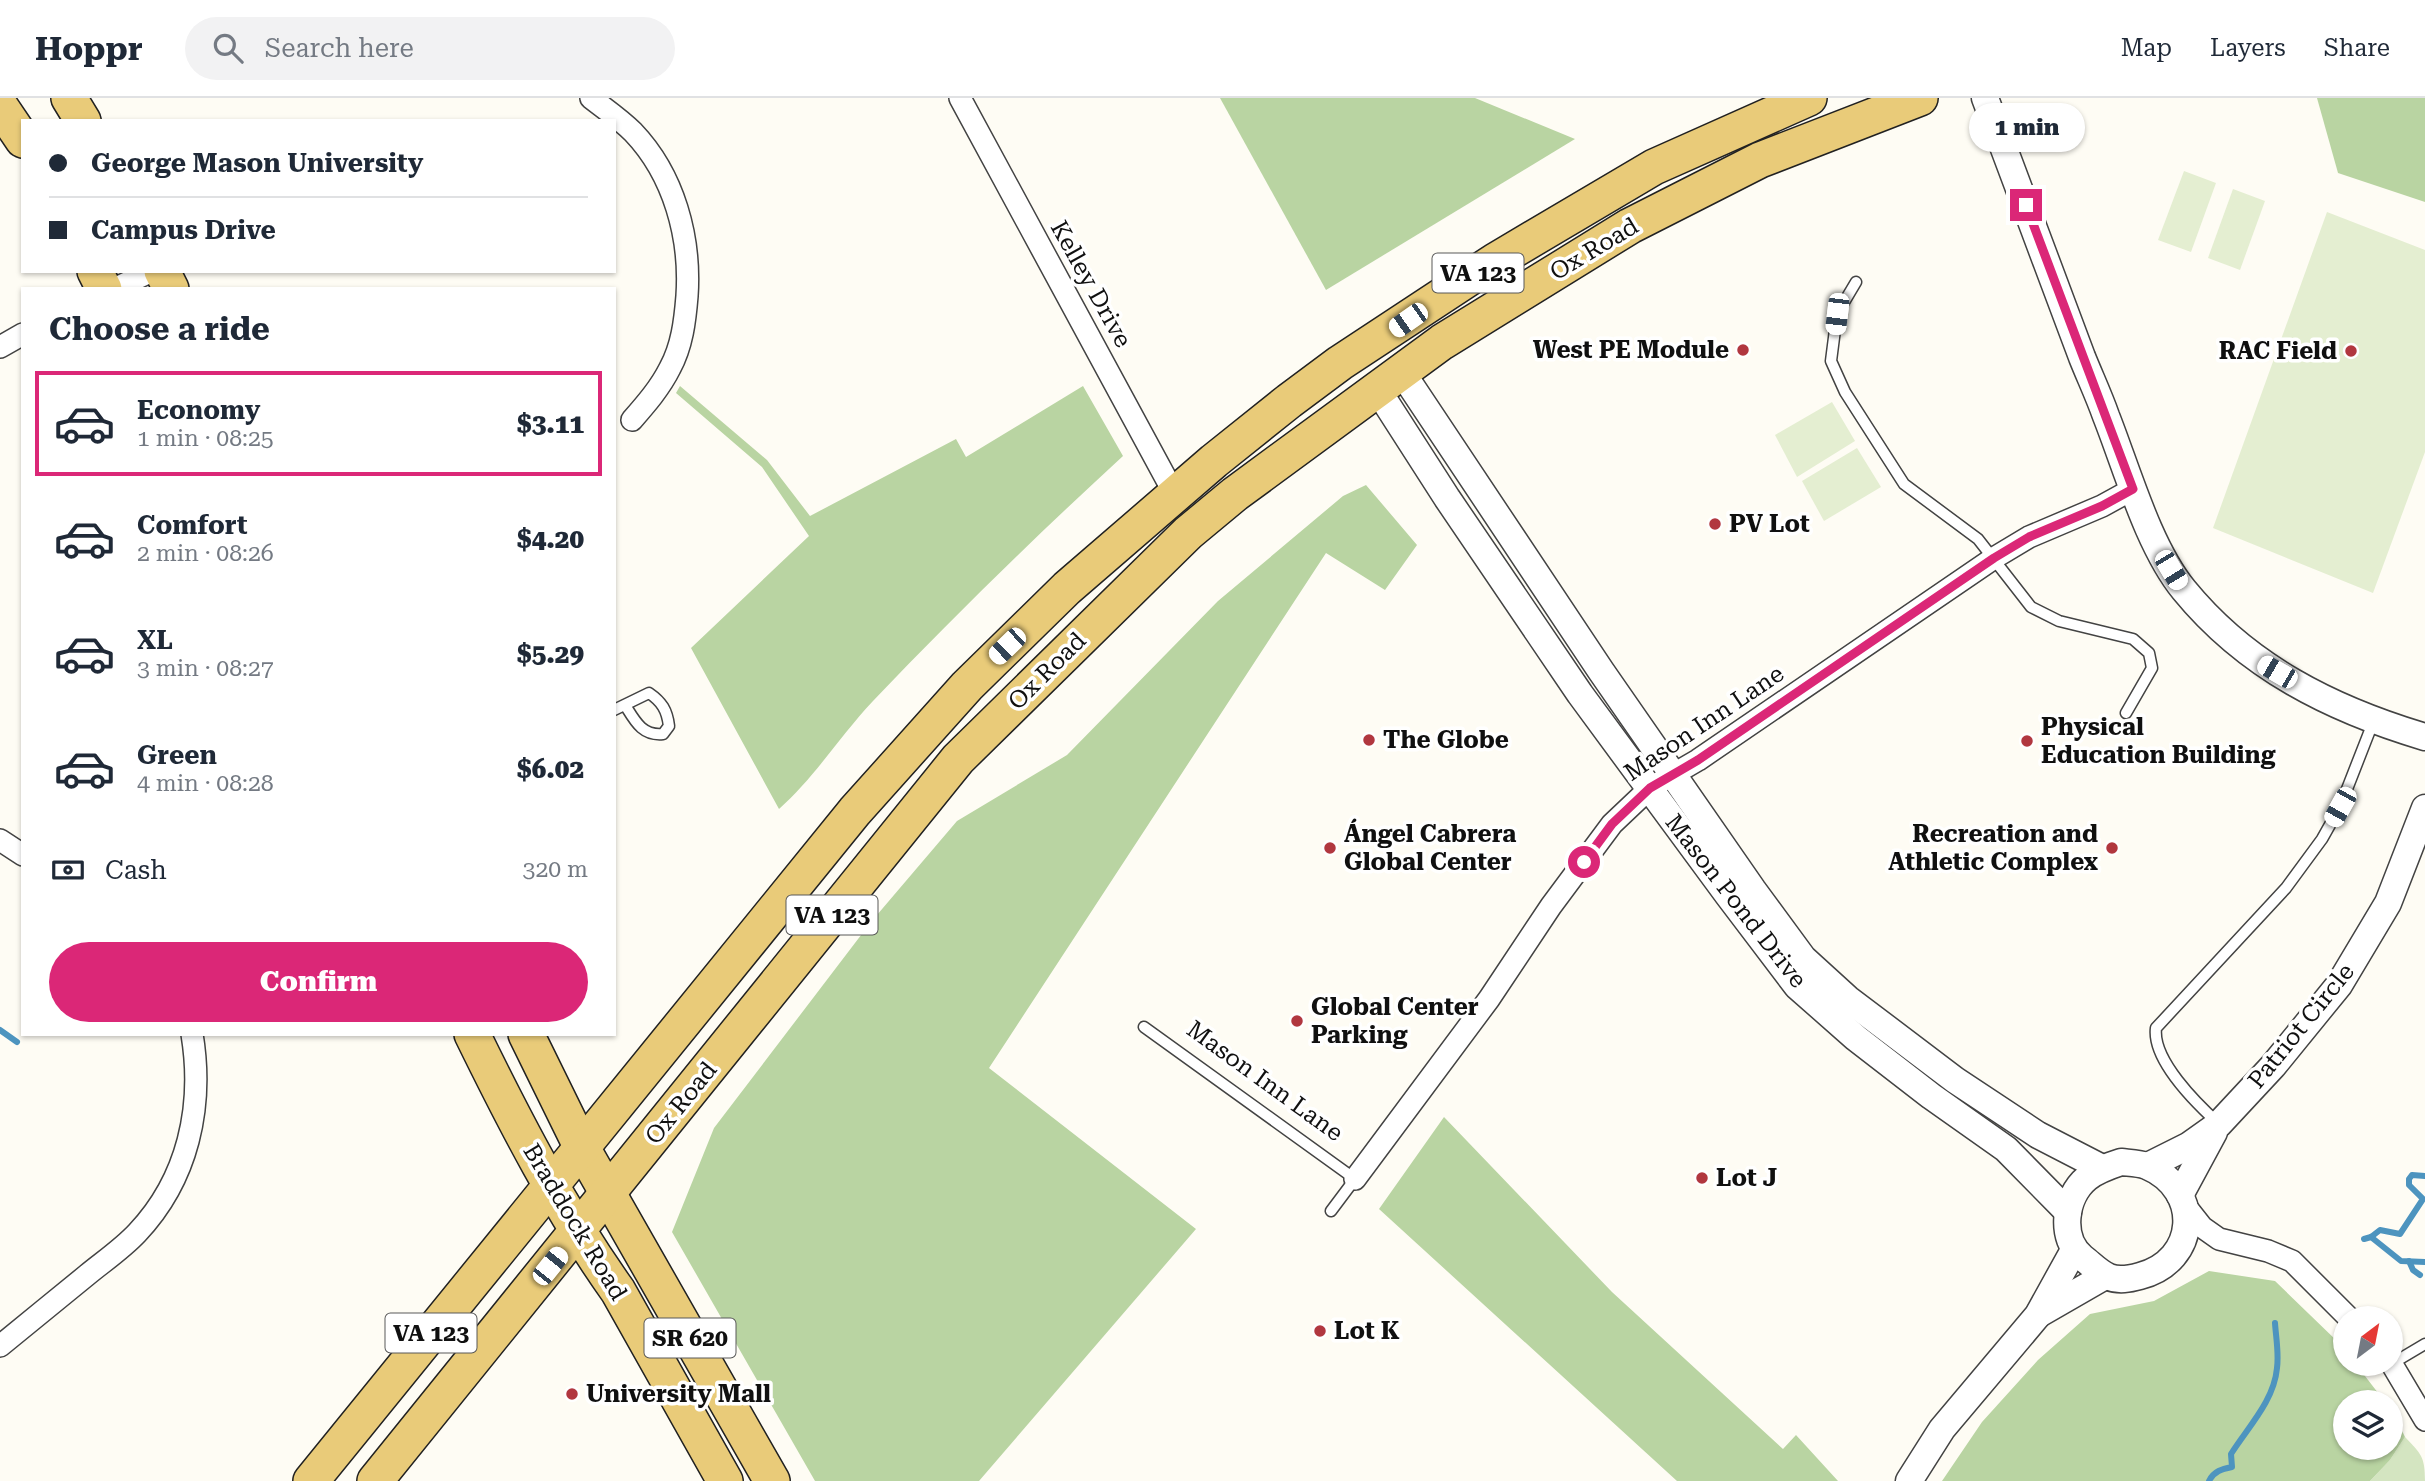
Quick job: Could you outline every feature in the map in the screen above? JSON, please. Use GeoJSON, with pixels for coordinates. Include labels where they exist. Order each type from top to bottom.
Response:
{"type":"FeatureCollection","features":[{"type":"Feature","properties":{"kind":"main road"},"geometry":{"type":"LineString","coordinates":[[69,98],[82,119]]}},
{"type":"Feature","properties":{"kind":"main road","name":"Ox Road"},"geometry":{"type":"LineString","coordinates":[[311,1481],[855,811],[967,685],[1067,588],[1289,401],[1340,363],[1495,261],[1654,167],[1809,98]]}},
{"type":"Feature","properties":{"kind":"main road","name":"Ox Road"},"geometry":{"type":"LineString","coordinates":[[375,1481],[958,759],[1188,533],[1235,494],[1441,342],[1630,226],[1760,160],[1920,98]]}},
{"type":"Feature","properties":{"kind":"main road"},"geometry":{"type":"LineString","coordinates":[[0,106],[21,137]]}},
{"type":"Feature","properties":{"kind":"main road"},"geometry":{"type":"LineString","coordinates":[[1135,586],[1167,540],[1174,521],[1175,495],[1214,499],[1235,494]]}},
{"type":"Feature","properties":{"kind":"main road","name":"Braddock Road"},"geometry":{"type":"LineString","coordinates":[[473,1036],[511,1114],[578,1230],[618,1292],[725,1481]]}},
{"type":"Feature","properties":{"kind":"main road","name":"Braddock Road"},"geometry":{"type":"LineString","coordinates":[[527,1036],[582,1148],[772,1481]]}},
{"type":"Feature","properties":{"kind":"street"},"geometry":{"type":"LineString","coordinates":[[591,98],[633,132],[657,164],[675,200],[686,250],[686,306],[679,350],[670,369],[632,420]]}},
{"type":"Feature","properties":{"kind":"street","name":"Kelley Drive"},"geometry":{"type":"LineString","coordinates":[[960,98],[1175,495]]}},
{"type":"Feature","properties":{"kind":"street"},"geometry":{"type":"LineString","coordinates":[[1985,98],[2133,489],[2161,553],[2182,588],[2218,627],[2256,660],[2318,696],[2374,720],[2425,737]]}},
{"type":"Feature","properties":{"kind":"street"},"geometry":{"type":"LineString","coordinates":[[118,287],[148,273]]}},
{"type":"Feature","properties":{"kind":"street"},"geometry":{"type":"LineString","coordinates":[[0,347],[21,335]]}},
{"type":"Feature","properties":{"kind":"street","name":"Mason Pond Drive"},"geometry":{"type":"LineString","coordinates":[[1389,380],[1803,958],[1849,999],[1955,1080],[2038,1135],[2102,1168]]}},
{"type":"Feature","properties":{"kind":"street","name":"Mason Pond Drive"},"geometry":{"type":"LineString","coordinates":[[1389,380],[1447,498],[1580,694],[1797,986],[1856,1038],[2006,1149],[2068,1212]]}},
{"type":"Feature","properties":{"kind":"street","name":"Mason Inn Lane"},"geometry":{"type":"LineString","coordinates":[[1355,1179],[1489,999],[1569,881],[1612,824],[1650,788],[1674,776],[1994,558],[2029,537],[2102,506],[2133,489]]}},
{"type":"Feature","properties":{"kind":"street","name":"Patriot Circle"},"geometry":{"type":"LineString","coordinates":[[2102,1168],[2121,1162],[2148,1166],[2188,1146],[2219,1124],[2273,1066],[2339,985],[2388,903],[2425,808]]}},
{"type":"Feature","properties":{"kind":"street"},"geometry":{"type":"LineString","coordinates":[[0,840],[21,854]]}},
{"type":"Feature","properties":{"kind":"street"},"geometry":{"type":"LineString","coordinates":[[0,1346],[136,1234],[172,1185],[192,1131],[196,1077],[192,1036]]}},
{"type":"Feature","properties":{"kind":"street"},"geometry":{"type":"LineString","coordinates":[[2179,1251],[2185,1230],[2183,1202],[2219,1124]]}},
{"type":"Feature","properties":{"kind":"street"},"geometry":{"type":"LineString","coordinates":[[2148,1166],[2168,1180],[2202,1227],[2219,1239],[2268,1251],[2292,1261],[2337,1306]]}},
{"type":"Feature","properties":{"kind":"street"},"geometry":{"type":"LineString","coordinates":[[2102,1168],[2086,1178],[2074,1194],[2068,1212],[2067,1230],[2074,1250],[2105,1276],[2117,1279],[2145,1275],[2159,1268],[2179,1251],[2199,1242],[2219,1239]]}},
{"type":"Feature","properties":{"kind":"street"},"geometry":{"type":"LineString","coordinates":[[1909,1481],[1942,1429],[2038,1315],[2074,1250]]}},
{"type":"Feature","properties":{"kind":"street"},"geometry":{"type":"LineString","coordinates":[[2038,1315],[2105,1276]]}},
{"type":"Feature","properties":{"kind":"street"},"geometry":{"type":"LineString","coordinates":[[2400,1376],[2425,1420]]}},
{"type":"Feature","properties":{"kind":"lane"},"geometry":{"type":"LineString","coordinates":[[1856,282],[1837,314],[1831,361],[1845,392],[1904,484],[1978,539],[2032,607],[2059,621],[2133,639],[2149,653],[2152,668],[2126,713]]}},
{"type":"Feature","properties":{"kind":"lane"},"geometry":{"type":"LineString","coordinates":[[2219,1124],[2192,1099],[2174,1075],[2157,1044],[2155,1028],[2286,888],[2322,839],[2340,807],[2374,720]]}},
{"type":"Feature","properties":{"kind":"lane","name":"Mason Inn Lane"},"geometry":{"type":"LineString","coordinates":[[1144,1027],[1355,1179],[1331,1211]]}},
{"type":"Feature","properties":{"kind":"lane"},"geometry":{"type":"LineString","coordinates":[[2403,1356],[2425,1343]]}},
{"type":"Feature","properties":{"kind":"green space"},"geometry":{"type":"Polygon","coordinates":[[[1220,98],[1475,98],[1575,139],[1326,290],[1220,98]]]}},
{"type":"Feature","properties":{"kind":"green space"},"geometry":{"type":"Polygon","coordinates":[[[2317,98],[2425,98],[2425,202],[2338,173],[2317,98]]]}},
{"type":"Feature","properties":{"kind":"green space"},"geometry":{"type":"Polygon","coordinates":[[[2184,171],[2216,183],[2191,252],[2158,240],[2184,171]]]}},
{"type":"Feature","properties":{"kind":"green space"},"geometry":{"type":"Polygon","coordinates":[[[2233,189],[2265,201],[2240,270],[2208,258],[2233,189]]]}},
{"type":"Feature","properties":{"kind":"green space","name":"RAC Field"},"geometry":{"type":"Polygon","coordinates":[[[2327,212],[2425,250],[2425,452],[2373,593],[2213,528],[2327,212]]]}},
{"type":"Feature","properties":{"kind":"green space"},"geometry":{"type":"Polygon","coordinates":[[[680,386],[767,460],[810,516],[956,439],[966,457],[1083,386],[1123,456],[903,670],[779,809],[691,648],[809,536],[762,467],[676,393],[680,386]]]}},
{"type":"Feature","properties":{"kind":"green space"},"geometry":{"type":"Polygon","coordinates":[[[1832,402],[1855,441],[1797,477],[1775,435],[1832,402]]]}},
{"type":"Feature","properties":{"kind":"green space"},"geometry":{"type":"Polygon","coordinates":[[[1857,448],[1881,487],[1824,521],[1802,481],[1857,448]]]}},
{"type":"Feature","properties":{"kind":"green space"},"geometry":{"type":"Polygon","coordinates":[[[1366,485],[1417,545],[1385,590],[1326,553],[989,1068],[1196,1229],[979,1481],[815,1481],[672,1232],[714,1128],[871,922],[957,821],[1067,755],[1218,601],[1343,496],[1366,485]]]}},
{"type":"Feature","properties":{"kind":"green space"},"geometry":{"type":"Polygon","coordinates":[[[1444,1117],[1612,1292],[1783,1449],[1796,1435],[1838,1481],[1677,1481],[1379,1209],[1444,1117]]]}},
{"type":"Feature","properties":{"kind":"green space"},"geometry":{"type":"Polygon","coordinates":[[[2209,1271],[2275,1281],[2333,1337],[2333,1376],[2365,1376],[2376,1390],[2333,1390],[2333,1460],[2390,1460],[2370,1481],[1942,1481],[1982,1422],[2038,1360],[2090,1314],[2154,1301],[2209,1271]]]}},
{"type":"Feature","properties":{"kind":"green space"},"geometry":{"type":"Polygon","coordinates":[[[2405,1437],[2421,1456],[2425,1481],[2370,1481],[2390,1460],[2403,1460],[2405,1437]]]}},
{"type":"Feature","properties":{"kind":"waterway"},"geometry":{"type":"LineString","coordinates":[[0,1030],[17,1042]]}},
{"type":"Feature","properties":{"kind":"waterway"},"geometry":{"type":"LineString","coordinates":[[2364,1239],[2380,1230],[2400,1234],[2423,1199],[2409,1185],[2409,1179],[2412,1175],[2425,1176]]}},
{"type":"Feature","properties":{"kind":"waterway"},"geometry":{"type":"LineString","coordinates":[[2371,1237],[2401,1261],[2425,1262]]}},
{"type":"Feature","properties":{"kind":"waterway"},"geometry":{"type":"LineString","coordinates":[[2409,1261],[2413,1270],[2420,1275]]}},
{"type":"Feature","properties":{"kind":"waterway"},"geometry":{"type":"LineString","coordinates":[[2209,1481],[2219,1471],[2232,1467],[2231,1454],[2271,1392],[2278,1362],[2275,1323]]}},
{"type":"Feature","properties":{"kind":"place","name":"West PE Module"},"geometry":{"type":"Point","coordinates":[1743,350]}},
{"type":"Feature","properties":{"kind":"place","name":"RAC Field"},"geometry":{"type":"Point","coordinates":[2351,351]}},
{"type":"Feature","properties":{"kind":"place","name":"PV Lot"},"geometry":{"type":"Point","coordinates":[1715,524]}},
{"type":"Feature","properties":{"kind":"place","name":"The Globe"},"geometry":{"type":"Point","coordinates":[1369,740]}},
{"type":"Feature","properties":{"kind":"place","name":"Physical Education Building"},"geometry":{"type":"Point","coordinates":[2027,741]}},
{"type":"Feature","properties":{"kind":"place","name":"Ángel Cabrera Global Center"},"geometry":{"type":"Point","coordinates":[1330,848]}},
{"type":"Feature","properties":{"kind":"place","name":"Recreation and Athletic Complex"},"geometry":{"type":"Point","coordinates":[2112,848]}},
{"type":"Feature","properties":{"kind":"place","name":"Global Center Parking"},"geometry":{"type":"Point","coordinates":[1297,1021]}},
{"type":"Feature","properties":{"kind":"place","name":"Lot J"},"geometry":{"type":"Point","coordinates":[1702,1178]}},
{"type":"Feature","properties":{"kind":"place","name":"Lot K"},"geometry":{"type":"Point","coordinates":[1320,1331]}},
{"type":"Feature","properties":{"kind":"place","name":"University Mall"},"geometry":{"type":"Point","coordinates":[572,1394]}},
{"type":"Feature","properties":{"kind":"route"},"geometry":{"type":"LineString","coordinates":[[1584,862],[1612,824],[1650,788],[1698,760],[1994,558],[2029,537],[2102,506],[2133,489],[2026,205]]}}]}
